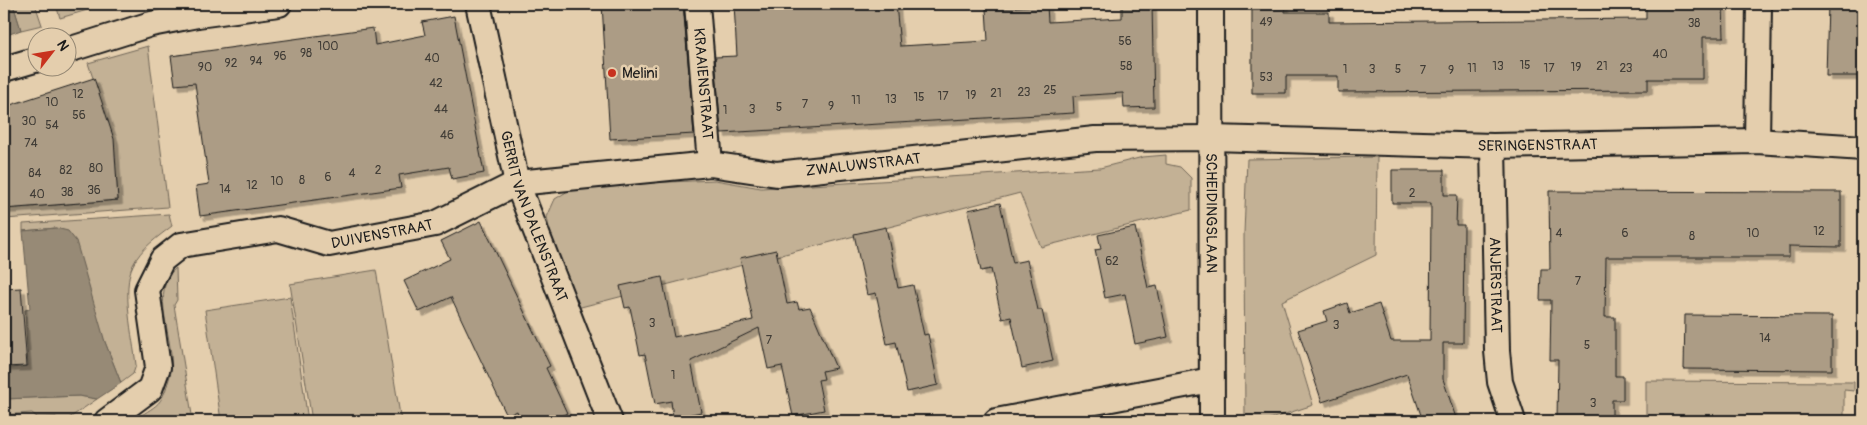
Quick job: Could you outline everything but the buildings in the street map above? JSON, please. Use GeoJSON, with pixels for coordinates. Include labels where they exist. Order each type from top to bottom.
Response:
{"type":"FeatureCollection","features":[{"type":"Feature","properties":{"kind":"street"},"geometry":{"type":"LineString","coordinates":[[78,47],[151,24],[198,15],[279,4]]}},
{"type":"Feature","properties":{"kind":"street","name":"GERRIT VAN DALENSTRAAT"},"geometry":{"type":"LineString","coordinates":[[478,4],[517,183],[610,421]]}},
{"type":"Feature","properties":{"kind":"street","name":"KRAAIENSTRAAT"},"geometry":{"type":"LineString","coordinates":[[696,4],[710,164]]}},
{"type":"Feature","properties":{"kind":"street","name":"SCHEIDINGSLAAN"},"geometry":{"type":"LineString","coordinates":[[1211,4],[1212,421]]}},
{"type":"Feature","properties":{"kind":"street"},"geometry":{"type":"LineString","coordinates":[[1757,141],[1759,4]]}},
{"type":"Feature","properties":{"kind":"street"},"geometry":{"type":"LineString","coordinates":[[4,69],[28,62]]}},
{"type":"Feature","properties":{"kind":"street","name":"ZWALUWSTRAAT"},"geometry":{"type":"LineString","coordinates":[[517,183],[710,164],[776,174],[1081,140],[1212,138]]}},
{"type":"Feature","properties":{"kind":"street","name":"SERINGENSTRAAT"},"geometry":{"type":"LineString","coordinates":[[1212,138],[1493,146],[1757,141],[1863,148]]}},
{"type":"Feature","properties":{"kind":"street","name":"ANJERSTRAAT"},"geometry":{"type":"LineString","coordinates":[[1493,146],[1497,351],[1500,382],[1513,421]]}},
{"type":"Feature","properties":{"kind":"street","name":"DUIVENSTRAAT"},"geometry":{"type":"LineString","coordinates":[[108,420],[150,389],[158,367],[147,290],[162,260],[181,245],[278,229],[329,244],[436,224],[517,183]]}},
{"type":"Feature","properties":{"kind":"street"},"geometry":{"type":"LineString","coordinates":[[996,421],[1211,380]]}},
{"type":"Feature","properties":{"kind":"shaded area"},"geometry":{"type":"Polygon","coordinates":[[[4,4],[13,4],[21,30],[4,36],[4,4]]]}},
{"type":"Feature","properties":{"kind":"shaded area"},"geometry":{"type":"Polygon","coordinates":[[[13,4],[35,4],[42,25],[21,30],[13,4]]]}},
{"type":"Feature","properties":{"kind":"shaded area"},"geometry":{"type":"Polygon","coordinates":[[[70,4],[108,4],[60,18],[57,8],[70,4]]]}},
{"type":"Feature","properties":{"kind":"shaded area"},"geometry":{"type":"Polygon","coordinates":[[[148,46],[168,207],[5,219],[4,209],[118,200],[114,150],[109,126],[88,63],[148,46]]]}},
{"type":"Feature","properties":{"kind":"shaded area"},"geometry":{"type":"Polygon","coordinates":[[[1166,155],[1166,164],[1180,167],[1191,178],[1191,210],[1041,247],[1020,193],[577,308],[554,254],[547,217],[555,199],[576,186],[715,180],[761,188],[1100,168],[1143,157],[1166,155]]]}},
{"type":"Feature","properties":{"kind":"shaded area"},"geometry":{"type":"Polygon","coordinates":[[[1377,157],[1376,255],[1282,301],[1313,405],[1264,421],[1245,421],[1244,233],[1247,159],[1377,157]]]}},
{"type":"Feature","properties":{"kind":"shaded area"},"geometry":{"type":"Polygon","coordinates":[[[169,214],[172,226],[140,253],[130,275],[128,300],[136,365],[133,374],[121,383],[56,228],[23,231],[23,224],[169,214]]]}},
{"type":"Feature","properties":{"kind":"shaded area"},"geometry":{"type":"Polygon","coordinates":[[[56,228],[68,231],[76,241],[105,342],[121,383],[97,399],[79,396],[4,399],[4,369],[28,366],[25,310],[30,309],[23,231],[56,228]]]}},
{"type":"Feature","properties":{"kind":"shaded area"},"geometry":{"type":"Polygon","coordinates":[[[176,268],[177,300],[174,305],[193,421],[147,421],[142,415],[160,401],[171,372],[172,360],[163,302],[164,289],[168,277],[176,268]]]}},
{"type":"Feature","properties":{"kind":"shaded area"},"geometry":{"type":"Polygon","coordinates":[[[376,270],[401,421],[312,421],[290,284],[376,270]]]}},
{"type":"Feature","properties":{"kind":"shaded area"},"geometry":{"type":"Polygon","coordinates":[[[290,297],[308,421],[221,421],[205,310],[290,297]]]}},
{"type":"Feature","properties":{"kind":"shaded area"},"geometry":{"type":"Polygon","coordinates":[[[1646,381],[1854,382],[1854,391],[1844,390],[1844,418],[1799,417],[1792,421],[1646,421],[1646,381]]]}},
{"type":"Feature","properties":{"kind":"shaded area"},"geometry":{"type":"Polygon","coordinates":[[[79,396],[97,399],[65,421],[59,421],[56,417],[38,418],[32,413],[4,415],[4,399],[79,396]]]}},
{"type":"Feature","properties":{"kind":"place","name":"Melini"},"geometry":{"type":"Point","coordinates":[612,73]}}]}
